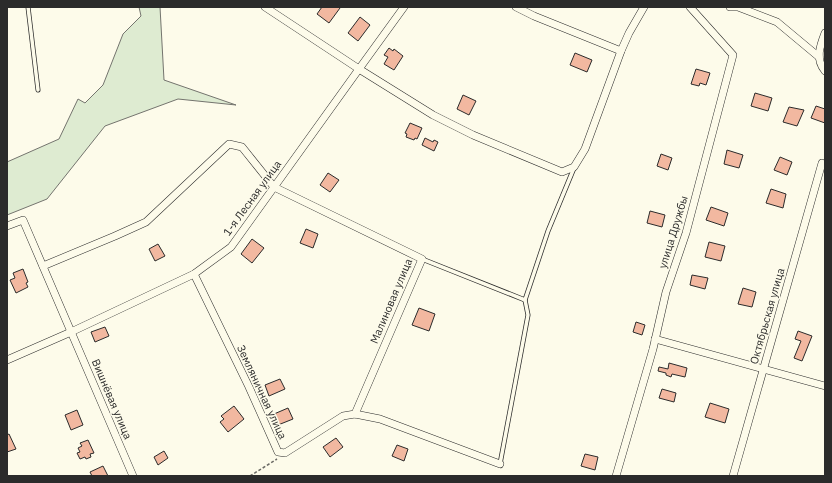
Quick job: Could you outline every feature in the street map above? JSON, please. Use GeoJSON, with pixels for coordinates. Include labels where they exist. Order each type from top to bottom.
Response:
{"type":"FeatureCollection","features":[{"type":"Feature","properties":{"kind":"street"},"geometry":{"type":"LineString","coordinates":[[265,7],[359,69],[433,115],[473,135],[562,172],[574,167],[585,149],[621,52],[629,33],[644,7]]}},
{"type":"Feature","properties":{"kind":"street","name":"1-я Лесная улица"},"geometry":{"type":"LineString","coordinates":[[7,360],[71,332],[194,274],[231,247],[404,7]]}},
{"type":"Feature","properties":{"kind":"street"},"geometry":{"type":"LineString","coordinates":[[516,7],[621,52]]}},
{"type":"Feature","properties":{"kind":"street","name":"улица Дружбы"},"geometry":{"type":"LineString","coordinates":[[616,476],[655,339],[666,292],[686,233],[733,55],[690,7]]}},
{"type":"Feature","properties":{"kind":"street"},"geometry":{"type":"LineString","coordinates":[[730,7],[738,7],[777,22],[819,57]]}},
{"type":"Feature","properties":{"kind":"street"},"geometry":{"type":"LineString","coordinates":[[825,33],[820,48],[819,57],[825,71]]}},
{"type":"Feature","properties":{"kind":"street"},"geometry":{"type":"LineString","coordinates":[[43,266],[146,222],[229,144],[242,147],[274,187]]}},
{"type":"Feature","properties":{"kind":"street","name":"Октябрьская улица"},"geometry":{"type":"LineString","coordinates":[[733,476],[822,163]]}},
{"type":"Feature","properties":{"kind":"street","name":"Малиновая улица"},"geometry":{"type":"LineString","coordinates":[[274,187],[422,259],[355,414]]}},
{"type":"Feature","properties":{"kind":"street","name":"Вишнёвая улица"},"geometry":{"type":"LineString","coordinates":[[7,226],[23,220],[133,476]]}},
{"type":"Feature","properties":{"kind":"street","name":"Земляничная улица"},"geometry":{"type":"LineString","coordinates":[[194,274],[249,387],[278,452],[285,453],[343,416],[355,414],[380,419],[500,464]]}},
{"type":"Feature","properties":{"kind":"street"},"geometry":{"type":"LineString","coordinates":[[655,339],[825,386]]}},
{"type":"Feature","properties":{"kind":"lane"},"geometry":{"type":"LineString","coordinates":[[28,7],[38,90]]}},
{"type":"Feature","properties":{"kind":"lane"},"geometry":{"type":"LineString","coordinates":[[500,464],[528,314],[525,300],[548,231],[574,167]]}},
{"type":"Feature","properties":{"kind":"lane"},"geometry":{"type":"LineString","coordinates":[[422,259],[525,300]]}},
{"type":"Feature","properties":{"kind":"path"},"geometry":{"type":"LineString","coordinates":[[250,476],[285,453]]}},
{"type":"Feature","properties":{"kind":"green space"},"geometry":{"type":"Polygon","coordinates":[[[139,7],[160,7],[164,80],[236,105],[178,99],[105,126],[47,199],[7,215],[7,162],[59,139],[78,99],[85,103],[103,85],[123,34],[141,16],[139,7]]]}},
{"type":"Feature","properties":{"kind":"building"},"geometry":{"type":"Polygon","coordinates":[[[322,7],[340,8],[329,23],[317,14],[322,7]]]}},
{"type":"Feature","properties":{"kind":"building"},"geometry":{"type":"Polygon","coordinates":[[[360,17],[370,25],[358,41],[348,33],[360,17]]]}},
{"type":"Feature","properties":{"kind":"building"},"geometry":{"type":"Polygon","coordinates":[[[389,48],[393,51],[394,49],[403,56],[394,70],[384,64],[388,57],[384,55],[389,48]]]}},
{"type":"Feature","properties":{"kind":"building"},"geometry":{"type":"Polygon","coordinates":[[[575,53],[592,60],[587,72],[570,65],[575,53]]]}},
{"type":"Feature","properties":{"kind":"building"},"geometry":{"type":"Polygon","coordinates":[[[696,69],[710,73],[706,85],[700,83],[699,86],[691,84],[696,69]]]}},
{"type":"Feature","properties":{"kind":"building"},"geometry":{"type":"Polygon","coordinates":[[[755,93],[772,98],[768,111],[751,106],[755,93]]]}},
{"type":"Feature","properties":{"kind":"building"},"geometry":{"type":"Polygon","coordinates":[[[463,95],[476,101],[469,115],[457,109],[463,95]]]}},
{"type":"Feature","properties":{"kind":"building"},"geometry":{"type":"Polygon","coordinates":[[[816,106],[825,109],[825,123],[811,118],[816,106]]]}},
{"type":"Feature","properties":{"kind":"building"},"geometry":{"type":"Polygon","coordinates":[[[789,107],[804,110],[797,126],[783,122],[789,107]]]}},
{"type":"Feature","properties":{"kind":"building"},"geometry":{"type":"Polygon","coordinates":[[[410,123],[422,128],[417,139],[415,138],[414,140],[406,137],[407,134],[405,133],[410,123]]]}},
{"type":"Feature","properties":{"kind":"building"},"geometry":{"type":"Polygon","coordinates":[[[425,138],[433,142],[434,140],[438,142],[434,151],[422,145],[425,138]]]}},
{"type":"Feature","properties":{"kind":"building"},"geometry":{"type":"Polygon","coordinates":[[[727,150],[743,155],[739,168],[724,164],[727,150]]]}},
{"type":"Feature","properties":{"kind":"building"},"geometry":{"type":"Polygon","coordinates":[[[661,154],[672,158],[668,170],[657,166],[661,154]]]}},
{"type":"Feature","properties":{"kind":"building"},"geometry":{"type":"Polygon","coordinates":[[[780,157],[792,162],[787,175],[774,170],[780,157]]]}},
{"type":"Feature","properties":{"kind":"building"},"geometry":{"type":"Polygon","coordinates":[[[328,173],[339,180],[330,192],[320,185],[328,173]]]}},
{"type":"Feature","properties":{"kind":"building"},"geometry":{"type":"Polygon","coordinates":[[[771,189],[786,194],[783,208],[766,203],[771,189]]]}},
{"type":"Feature","properties":{"kind":"building"},"geometry":{"type":"Polygon","coordinates":[[[711,207],[728,213],[724,226],[706,220],[711,207]]]}},
{"type":"Feature","properties":{"kind":"building"},"geometry":{"type":"Polygon","coordinates":[[[650,211],[665,215],[662,227],[647,223],[650,211]]]}},
{"type":"Feature","properties":{"kind":"building"},"geometry":{"type":"Polygon","coordinates":[[[306,229],[318,234],[313,248],[300,243],[306,229]]]}},
{"type":"Feature","properties":{"kind":"building"},"geometry":{"type":"Polygon","coordinates":[[[252,239],[264,248],[252,263],[241,254],[252,239]]]}},
{"type":"Feature","properties":{"kind":"building"},"geometry":{"type":"Polygon","coordinates":[[[709,242],[725,246],[721,261],[705,257],[709,242]]]}},
{"type":"Feature","properties":{"kind":"building"},"geometry":{"type":"Polygon","coordinates":[[[158,244],[165,256],[155,261],[149,249],[158,244]]]}},
{"type":"Feature","properties":{"kind":"building"},"geometry":{"type":"Polygon","coordinates":[[[23,269],[28,282],[26,283],[28,287],[16,293],[10,280],[15,278],[13,273],[23,269]]]}},
{"type":"Feature","properties":{"kind":"building"},"geometry":{"type":"Polygon","coordinates":[[[692,275],[708,278],[705,289],[690,285],[692,275]]]}},
{"type":"Feature","properties":{"kind":"building"},"geometry":{"type":"Polygon","coordinates":[[[743,288],[756,292],[752,307],[738,304],[743,288]]]}},
{"type":"Feature","properties":{"kind":"building"},"geometry":{"type":"Polygon","coordinates":[[[419,308],[435,314],[429,331],[412,325],[419,308]]]}},
{"type":"Feature","properties":{"kind":"building"},"geometry":{"type":"Polygon","coordinates":[[[636,322],[645,325],[642,335],[633,332],[636,322]]]}},
{"type":"Feature","properties":{"kind":"building"},"geometry":{"type":"Polygon","coordinates":[[[105,327],[109,336],[95,342],[91,332],[105,327]]]}},
{"type":"Feature","properties":{"kind":"building"},"geometry":{"type":"Polygon","coordinates":[[[798,331],[812,336],[802,361],[794,358],[801,341],[795,339],[798,331]]]}},
{"type":"Feature","properties":{"kind":"building"},"geometry":{"type":"Polygon","coordinates":[[[669,363],[687,368],[685,377],[672,374],[671,377],[666,375],[666,373],[658,371],[659,367],[668,369],[669,363]]]}},
{"type":"Feature","properties":{"kind":"building"},"geometry":{"type":"Polygon","coordinates":[[[280,379],[285,389],[269,396],[265,385],[280,379]]]}},
{"type":"Feature","properties":{"kind":"building"},"geometry":{"type":"Polygon","coordinates":[[[662,389],[676,393],[674,402],[659,398],[662,389]]]}},
{"type":"Feature","properties":{"kind":"building"},"geometry":{"type":"Polygon","coordinates":[[[710,403],[729,409],[725,423],[705,417],[710,403]]]}},
{"type":"Feature","properties":{"kind":"building"},"geometry":{"type":"Polygon","coordinates":[[[234,406],[244,419],[228,432],[220,422],[224,419],[221,416],[234,406]]]}},
{"type":"Feature","properties":{"kind":"building"},"geometry":{"type":"Polygon","coordinates":[[[288,408],[293,419],[278,425],[274,414],[288,408]]]}},
{"type":"Feature","properties":{"kind":"building"},"geometry":{"type":"Polygon","coordinates":[[[77,410],[83,425],[71,430],[65,415],[77,410]]]}},
{"type":"Feature","properties":{"kind":"building"},"geometry":{"type":"Polygon","coordinates":[[[9,434],[16,449],[7,452],[7,435],[9,434]]]}},
{"type":"Feature","properties":{"kind":"building"},"geometry":{"type":"Polygon","coordinates":[[[336,438],[343,447],[330,457],[323,447],[336,438]]]}},
{"type":"Feature","properties":{"kind":"building"},"geometry":{"type":"Polygon","coordinates":[[[88,440],[94,453],[90,454],[91,457],[80,459],[77,453],[80,452],[78,448],[82,446],[80,443],[88,440]]]}},
{"type":"Feature","properties":{"kind":"building"},"geometry":{"type":"Polygon","coordinates":[[[397,445],[408,449],[404,461],[392,456],[397,445]]]}},
{"type":"Feature","properties":{"kind":"building"},"geometry":{"type":"Polygon","coordinates":[[[164,451],[168,458],[158,465],[154,457],[164,451]]]}},
{"type":"Feature","properties":{"kind":"building"},"geometry":{"type":"Polygon","coordinates":[[[585,454],[598,457],[595,470],[581,466],[585,454]]]}},
{"type":"Feature","properties":{"kind":"building"},"geometry":{"type":"Polygon","coordinates":[[[103,466],[108,476],[92,476],[90,472],[103,466]]]}}]}
